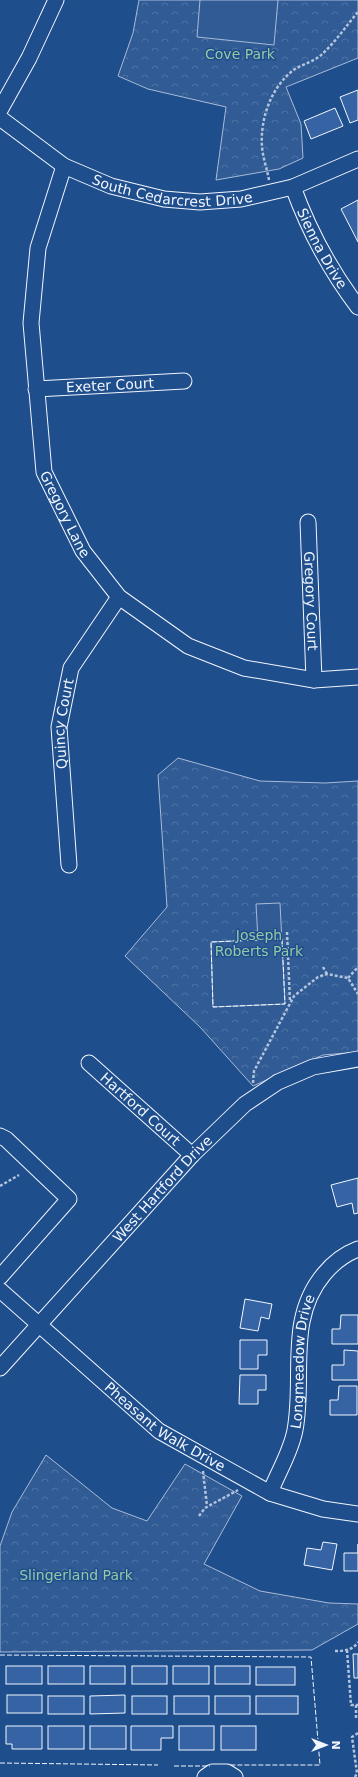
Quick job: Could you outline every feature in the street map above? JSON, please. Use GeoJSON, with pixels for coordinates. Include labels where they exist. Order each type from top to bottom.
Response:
{"type":"FeatureCollection","features":[{"type":"Feature","properties":{"kind":"street"},"geometry":{"type":"LineString","coordinates":[[0,110],[29,58],[56,0]]}},
{"type":"Feature","properties":{"kind":"street","name":"South Cedarcrest Drive"},"geometry":{"type":"LineString","coordinates":[[0,118],[64,166],[111,186],[164,199],[200,202],[241,199],[293,187],[358,159]]}},
{"type":"Feature","properties":{"kind":"street","name":"Gregory Lane"},"geometry":{"type":"LineString","coordinates":[[64,166],[38,248],[31,323],[44,472],[83,551],[119,597],[188,646],[244,668],[314,680],[358,677]]}},
{"type":"Feature","properties":{"kind":"street","name":"Sienna Drive"},"geometry":{"type":"LineString","coordinates":[[293,187],[311,231],[330,267],[358,307]]}},
{"type":"Feature","properties":{"kind":"street","name":"Exeter Court"},"geometry":{"type":"LineString","coordinates":[[36,389],[184,381]]}},
{"type":"Feature","properties":{"kind":"street","name":"Gregory Court"},"geometry":{"type":"LineString","coordinates":[[308,522],[314,680]]}},
{"type":"Feature","properties":{"kind":"street","name":"Quincy Court"},"geometry":{"type":"LineString","coordinates":[[69,865],[59,727],[71,668],[119,597]]}},
{"type":"Feature","properties":{"kind":"street","name":"West Hartford Drive"},"geometry":{"type":"LineString","coordinates":[[0,1368],[192,1155],[253,1098],[278,1082],[313,1067],[358,1059]]}},
{"type":"Feature","properties":{"kind":"street","name":"Hartford Court"},"geometry":{"type":"LineString","coordinates":[[89,1063],[192,1155]]}},
{"type":"Feature","properties":{"kind":"street"},"geometry":{"type":"LineString","coordinates":[[0,1136],[6,1139],[70,1199],[0,1277]]}},
{"type":"Feature","properties":{"kind":"street","name":"Longmeadow Drive"},"geometry":{"type":"LineString","coordinates":[[270,1492],[295,1432],[301,1325],[307,1299],[316,1284],[333,1264],[358,1249]]}},
{"type":"Feature","properties":{"kind":"street","name":"Pheasant Walk Drive"},"geometry":{"type":"LineString","coordinates":[[0,1290],[159,1431],[251,1483],[270,1492],[323,1510],[358,1514]]}},
{"type":"Feature","properties":{"kind":"street"},"geometry":{"type":"LineString","coordinates":[[206,1777],[212,1772],[227,1772],[235,1777]]}},
{"type":"Feature","properties":{"kind":"path"},"geometry":{"type":"LineString","coordinates":[[271,192],[262,147],[266,112],[272,96],[284,79],[292,71],[319,56],[358,12]]}},
{"type":"Feature","properties":{"kind":"path"},"geometry":{"type":"LineString","coordinates":[[287,932],[290,1002]]}},
{"type":"Feature","properties":{"kind":"path"},"geometry":{"type":"LineString","coordinates":[[323,967],[327,974]]}},
{"type":"Feature","properties":{"kind":"path"},"geometry":{"type":"LineString","coordinates":[[348,978],[358,967]]}},
{"type":"Feature","properties":{"kind":"path"},"geometry":{"type":"LineString","coordinates":[[253,1098],[254,1071],[290,1002],[306,985],[318,977],[327,974],[348,978],[358,994]]}},
{"type":"Feature","properties":{"kind":"path"},"geometry":{"type":"LineString","coordinates":[[0,1186],[18,1175]]}},
{"type":"Feature","properties":{"kind":"path"},"geometry":{"type":"LineString","coordinates":[[202,1456],[207,1506]]}},
{"type":"Feature","properties":{"kind":"path"},"geometry":{"type":"LineString","coordinates":[[199,1516],[207,1506],[251,1483]]}},
{"type":"Feature","properties":{"kind":"path"},"geometry":{"type":"LineString","coordinates":[[335,1651],[354,1648],[358,1642]]}},
{"type":"Feature","properties":{"kind":"path"},"geometry":{"type":"LineString","coordinates":[[347,1650],[351,1705],[357,1705],[356,1718]]}},
{"type":"Feature","properties":{"kind":"path"},"geometry":{"type":"LineString","coordinates":[[355,1777],[357,1772],[352,1737],[358,1733]]}},
{"type":"Feature","properties":{"kind":"green space","name":"Cove Park"},"geometry":{"type":"Polygon","coordinates":[[[139,0],[358,0],[358,58],[286,87],[301,124],[303,158],[279,169],[216,180],[226,107],[148,89],[118,76],[133,33],[139,0]]]}},
{"type":"Feature","properties":{"kind":"green space","name":"Joseph Roberts Park"},"geometry":{"type":"Polygon","coordinates":[[[178,758],[260,781],[325,783],[358,781],[358,1052],[323,1055],[253,1086],[200,1027],[125,956],[167,907],[158,775],[178,758]]]}},
{"type":"Feature","properties":{"kind":"green space","name":"Slingerland Park"},"geometry":{"type":"Polygon","coordinates":[[[46,1455],[112,1508],[147,1521],[185,1464],[242,1496],[204,1564],[260,1591],[329,1603],[358,1604],[358,1624],[312,1650],[0,1652],[0,1546],[12,1512],[46,1455]]]}},
{"type":"Feature","properties":{"kind":"shaded area"},"geometry":{"type":"Polygon","coordinates":[[[200,0],[278,0],[274,45],[197,37],[200,0]]]}},
{"type":"Feature","properties":{"kind":"shaded area"},"geometry":{"type":"Polygon","coordinates":[[[280,903],[285,1004],[213,1007],[211,942],[258,940],[256,904],[280,903]]]}},
{"type":"Feature","properties":{"kind":"building"},"geometry":{"type":"Polygon","coordinates":[[[358,90],[358,120],[350,123],[340,97],[358,90]]]}},
{"type":"Feature","properties":{"kind":"building"},"geometry":{"type":"Polygon","coordinates":[[[335,108],[343,126],[311,139],[304,121],[335,108]]]}},
{"type":"Feature","properties":{"kind":"building"},"geometry":{"type":"Polygon","coordinates":[[[358,200],[358,242],[341,209],[358,200]]]}},
{"type":"Feature","properties":{"kind":"building"},"geometry":{"type":"Polygon","coordinates":[[[358,1178],[358,1213],[354,1214],[352,1203],[337,1207],[331,1185],[358,1178]]]}},
{"type":"Feature","properties":{"kind":"building"},"geometry":{"type":"Polygon","coordinates":[[[245,1299],[272,1304],[269,1319],[261,1317],[258,1331],[240,1328],[245,1299]]]}},
{"type":"Feature","properties":{"kind":"building"},"geometry":{"type":"Polygon","coordinates":[[[341,1315],[358,1315],[358,1344],[332,1344],[332,1329],[340,1329],[341,1315]]]}},
{"type":"Feature","properties":{"kind":"building"},"geometry":{"type":"Polygon","coordinates":[[[240,1340],[267,1340],[267,1355],[258,1355],[258,1369],[240,1369],[240,1340]]]}},
{"type":"Feature","properties":{"kind":"building"},"geometry":{"type":"Polygon","coordinates":[[[344,1350],[358,1351],[358,1380],[332,1380],[332,1365],[344,1365],[344,1350]]]}},
{"type":"Feature","properties":{"kind":"building"},"geometry":{"type":"Polygon","coordinates":[[[240,1375],[266,1375],[266,1390],[258,1390],[258,1404],[239,1404],[240,1375]]]}},
{"type":"Feature","properties":{"kind":"building"},"geometry":{"type":"Polygon","coordinates":[[[339,1386],[357,1386],[357,1415],[330,1415],[330,1400],[338,1400],[339,1386]]]}},
{"type":"Feature","properties":{"kind":"building"},"geometry":{"type":"Polygon","coordinates":[[[323,1542],[337,1544],[332,1570],[304,1565],[307,1548],[321,1550],[323,1542]]]}},
{"type":"Feature","properties":{"kind":"building"},"geometry":{"type":"Polygon","coordinates":[[[344,1553],[358,1553],[358,1571],[344,1571],[344,1553]]]}},
{"type":"Feature","properties":{"kind":"building"},"geometry":{"type":"Polygon","coordinates":[[[353,1654],[358,1654],[358,1678],[354,1678],[353,1654]]]}},
{"type":"Feature","properties":{"kind":"building"},"geometry":{"type":"Polygon","coordinates":[[[6,1666],[42,1666],[42,1684],[6,1684],[6,1666]]]}},
{"type":"Feature","properties":{"kind":"building"},"geometry":{"type":"Polygon","coordinates":[[[48,1666],[84,1666],[84,1684],[48,1684],[48,1666]]]}},
{"type":"Feature","properties":{"kind":"building"},"geometry":{"type":"Polygon","coordinates":[[[90,1666],[125,1666],[125,1684],[90,1684],[90,1666]]]}},
{"type":"Feature","properties":{"kind":"building"},"geometry":{"type":"Polygon","coordinates":[[[132,1666],[167,1666],[167,1684],[132,1684],[132,1666]]]}},
{"type":"Feature","properties":{"kind":"building"},"geometry":{"type":"Polygon","coordinates":[[[173,1666],[209,1666],[209,1684],[173,1684],[173,1666]]]}},
{"type":"Feature","properties":{"kind":"building"},"geometry":{"type":"Polygon","coordinates":[[[215,1666],[250,1666],[250,1684],[215,1684],[215,1666]]]}},
{"type":"Feature","properties":{"kind":"building"},"geometry":{"type":"Polygon","coordinates":[[[256,1667],[295,1667],[295,1685],[256,1685],[256,1667]]]}},
{"type":"Feature","properties":{"kind":"building"},"geometry":{"type":"Polygon","coordinates":[[[7,1695],[42,1695],[42,1713],[7,1713],[7,1695]]]}},
{"type":"Feature","properties":{"kind":"building"},"geometry":{"type":"Polygon","coordinates":[[[125,1695],[125,1713],[90,1714],[90,1696],[125,1695]]]}},
{"type":"Feature","properties":{"kind":"building"},"geometry":{"type":"Polygon","coordinates":[[[48,1696],[84,1696],[84,1714],[48,1714],[48,1696]]]}},
{"type":"Feature","properties":{"kind":"building"},"geometry":{"type":"Polygon","coordinates":[[[132,1696],[167,1696],[167,1714],[132,1714],[132,1696]]]}},
{"type":"Feature","properties":{"kind":"building"},"geometry":{"type":"Polygon","coordinates":[[[174,1696],[209,1696],[209,1714],[174,1714],[174,1696]]]}},
{"type":"Feature","properties":{"kind":"building"},"geometry":{"type":"Polygon","coordinates":[[[215,1696],[250,1696],[250,1714],[215,1714],[215,1696]]]}},
{"type":"Feature","properties":{"kind":"building"},"geometry":{"type":"Polygon","coordinates":[[[256,1696],[298,1696],[298,1714],[256,1714],[256,1696]]]}},
{"type":"Feature","properties":{"kind":"building"},"geometry":{"type":"Polygon","coordinates":[[[6,1726],[42,1726],[42,1749],[12,1749],[12,1744],[6,1744],[6,1726]]]}},
{"type":"Feature","properties":{"kind":"building"},"geometry":{"type":"Polygon","coordinates":[[[48,1726],[84,1726],[84,1749],[48,1749],[48,1726]]]}},
{"type":"Feature","properties":{"kind":"building"},"geometry":{"type":"Polygon","coordinates":[[[90,1726],[126,1726],[126,1749],[90,1749],[90,1726]]]}},
{"type":"Feature","properties":{"kind":"building"},"geometry":{"type":"Polygon","coordinates":[[[131,1726],[173,1726],[173,1738],[161,1738],[161,1750],[131,1750],[131,1726]]]}},
{"type":"Feature","properties":{"kind":"building"},"geometry":{"type":"Polygon","coordinates":[[[179,1726],[214,1726],[214,1750],[179,1750],[179,1726]]]}},
{"type":"Feature","properties":{"kind":"building"},"geometry":{"type":"Polygon","coordinates":[[[221,1726],[256,1726],[256,1750],[221,1750],[221,1726]]]}},
{"type":"Feature","properties":{"kind":"fence"},"geometry":{"type":"LineString","coordinates":[[282,939],[285,1004],[213,1007],[211,942],[282,939]]}},
{"type":"Feature","properties":{"kind":"fence"},"geometry":{"type":"LineString","coordinates":[[0,1655],[311,1657],[320,1765],[228,1765]]}},
{"type":"Feature","properties":{"kind":"fence"},"geometry":{"type":"LineString","coordinates":[[0,1763],[158,1765]]}},
{"type":"Feature","properties":{"kind":"fence"},"geometry":{"type":"LineString","coordinates":[[174,1766],[210,1766]]}}]}
